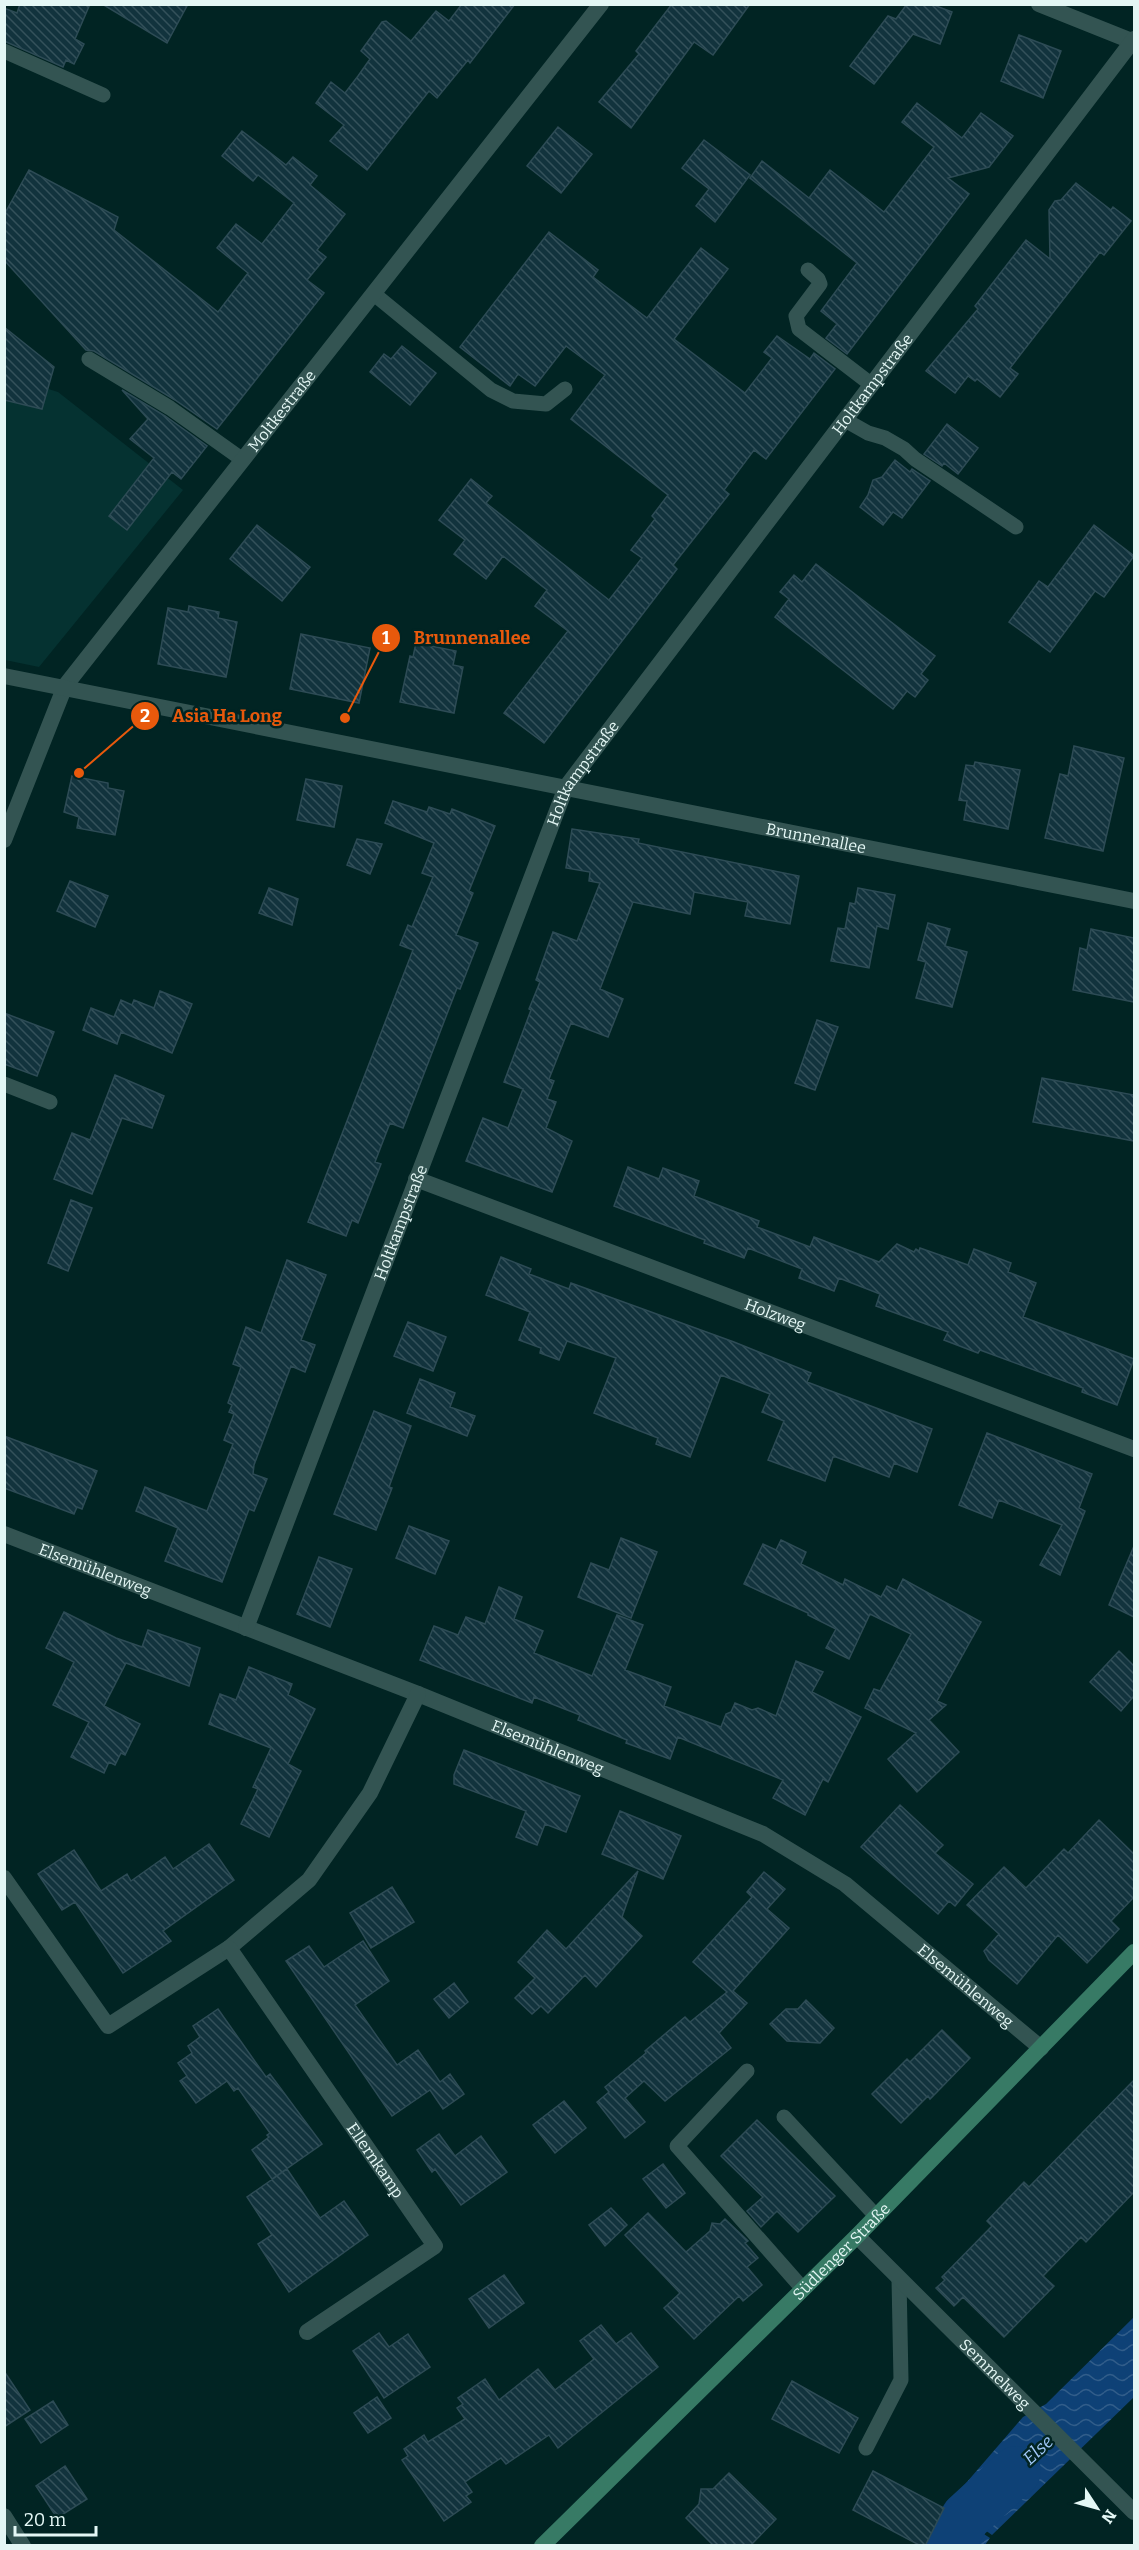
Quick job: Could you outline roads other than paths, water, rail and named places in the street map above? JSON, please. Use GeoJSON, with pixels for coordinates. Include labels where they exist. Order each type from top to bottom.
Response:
{"type":"FeatureCollection","features":[{"type":"Feature","properties":{"kind":"main road","name":"Südlenger Straße"},"geometry":{"type":"LineString","coordinates":[[542,2546],[876,2216],[1134,1952]]}},
{"type":"Feature","properties":{"kind":"street","name":"Moltkestraße"},"geometry":{"type":"LineString","coordinates":[[4,840],[65,686],[601,4]]}},
{"type":"Feature","properties":{"kind":"street"},"geometry":{"type":"LineString","coordinates":[[1039,4],[1134,41]]}},
{"type":"Feature","properties":{"kind":"street","name":"Holtkampstraße"},"geometry":{"type":"LineString","coordinates":[[246,1628],[566,787],[1134,41]]}},
{"type":"Feature","properties":{"kind":"street","name":"Brunnenallee"},"geometry":{"type":"LineString","coordinates":[[4,676],[65,686],[1134,902]]}},
{"type":"Feature","properties":{"kind":"street","name":"Holzweg"},"geometry":{"type":"LineString","coordinates":[[416,1179],[1134,1449]]}},
{"type":"Feature","properties":{"kind":"street","name":"Elsemühlenweg"},"geometry":{"type":"LineString","coordinates":[[4,1534],[418,1694],[730,1818],[781,1844],[845,1884],[1041,2048]]}},
{"type":"Feature","properties":{"kind":"street"},"geometry":{"type":"LineString","coordinates":[[4,1878],[108,2026],[230,1948],[309,1880],[370,1793],[418,1694]]}},
{"type":"Feature","properties":{"kind":"street","name":"Ellernkamp"},"geometry":{"type":"LineString","coordinates":[[230,1948],[435,2246],[307,2332]]}},
{"type":"Feature","properties":{"kind":"street","name":"Semmelweg"},"geometry":{"type":"LineString","coordinates":[[856,2236],[1134,2512]]}},
{"type":"Feature","properties":{"kind":"street"},"geometry":{"type":"LineString","coordinates":[[4,2516],[23,2546]]}},
{"type":"Feature","properties":{"kind":"lane"},"geometry":{"type":"LineString","coordinates":[[4,51],[103,95]]}},
{"type":"Feature","properties":{"kind":"lane"},"geometry":{"type":"LineString","coordinates":[[808,270],[820,284],[796,316],[800,329],[872,385]]}},
{"type":"Feature","properties":{"kind":"lane"},"geometry":{"type":"LineString","coordinates":[[374,294],[491,390],[513,401],[546,404],[565,389]]}},
{"type":"Feature","properties":{"kind":"lane"},"geometry":{"type":"LineString","coordinates":[[89,358],[170,408],[243,460]]}},
{"type":"Feature","properties":{"kind":"lane"},"geometry":{"type":"LineString","coordinates":[[845,420],[904,449],[915,459],[1016,526]]}},
{"type":"Feature","properties":{"kind":"lane"},"geometry":{"type":"LineString","coordinates":[[4,1084],[50,1102]]}},
{"type":"Feature","properties":{"kind":"lane"},"geometry":{"type":"LineString","coordinates":[[747,2071],[677,2146],[803,2289]]}},
{"type":"Feature","properties":{"kind":"lane"},"geometry":{"type":"LineString","coordinates":[[784,2116],[876,2216]]}},
{"type":"Feature","properties":{"kind":"lane"},"geometry":{"type":"LineString","coordinates":[[866,2448],[901,2380],[899,2279]]}},
{"type":"Feature","properties":{"kind":"water"},"geometry":{"type":"Polygon","coordinates":[[[1134,2317],[1134,2397],[992,2535],[948,2504],[1023,2417],[1046,2404],[1134,2317]]]}},
{"type":"Feature","properties":{"kind":"water"},"geometry":{"type":"Polygon","coordinates":[[[945,2509],[990,2538],[985,2545],[926,2545],[945,2509]]]}},
{"type":"Feature","properties":{"kind":"waterway","name":"Else"},"geometry":{"type":"LineString","coordinates":[[948,2546],[966,2517],[1016,2471]]}},
{"type":"Feature","properties":{"kind":"place","name":"Brunnenallee"},"geometry":{"type":"Point","coordinates":[345,718]}},
{"type":"Feature","properties":{"kind":"place","name":"Asia Ha Long"},"geometry":{"type":"Point","coordinates":[79,773]}}]}
